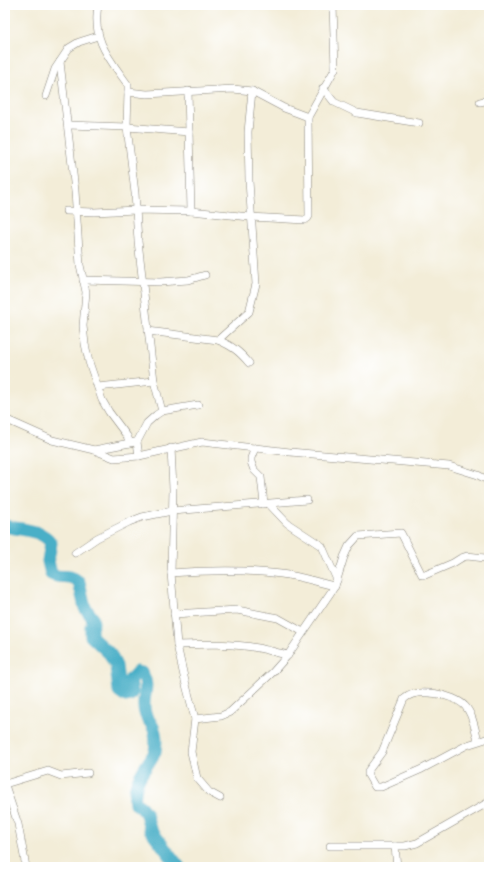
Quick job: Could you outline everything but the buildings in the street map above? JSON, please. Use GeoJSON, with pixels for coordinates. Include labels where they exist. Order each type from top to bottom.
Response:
{"type":"FeatureCollection","features":[{"type":"Feature","properties":{"kind":"street"},"geometry":{"type":"LineString","coordinates":[[98,5],[98,36],[103,49],[128,85],[127,127],[131,152],[142,282],[154,381],[162,411]]}},
{"type":"Feature","properties":{"kind":"street"},"geometry":{"type":"LineString","coordinates":[[66,211],[191,211],[250,217],[305,220],[308,218],[308,117],[334,69],[333,5]]}},
{"type":"Feature","properties":{"kind":"street"},"geometry":{"type":"LineString","coordinates":[[46,96],[55,70],[69,48],[79,42],[98,36]]}},
{"type":"Feature","properties":{"kind":"street"},"geometry":{"type":"LineString","coordinates":[[60,62],[68,126],[80,265],[86,300],[83,326],[85,344],[89,362],[102,400],[109,412],[133,443],[139,456]]}},
{"type":"Feature","properties":{"kind":"street"},"geometry":{"type":"LineString","coordinates":[[323,88],[334,102],[356,113],[419,123]]}},
{"type":"Feature","properties":{"kind":"street"},"geometry":{"type":"LineString","coordinates":[[128,92],[147,94],[233,89],[252,91],[284,108],[308,117]]}},
{"type":"Feature","properties":{"kind":"street"},"geometry":{"type":"LineString","coordinates":[[188,91],[191,211]]}},
{"type":"Feature","properties":{"kind":"street"},"geometry":{"type":"LineString","coordinates":[[218,340],[249,312],[256,284],[250,217],[248,132],[252,91]]}},
{"type":"Feature","properties":{"kind":"street"},"geometry":{"type":"LineString","coordinates":[[480,102],[489,100]]}},
{"type":"Feature","properties":{"kind":"street"},"geometry":{"type":"LineString","coordinates":[[68,126],[127,127],[189,132]]}},
{"type":"Feature","properties":{"kind":"street"},"geometry":{"type":"LineString","coordinates":[[83,280],[160,282],[188,280],[205,275]]}},
{"type":"Feature","properties":{"kind":"street"},"geometry":{"type":"LineString","coordinates":[[148,331],[218,340],[238,351],[249,363]]}},
{"type":"Feature","properties":{"kind":"street"},"geometry":{"type":"LineString","coordinates":[[98,387],[154,381]]}},
{"type":"Feature","properties":{"kind":"street"},"geometry":{"type":"LineString","coordinates":[[94,450],[133,443],[147,423],[162,411],[198,405]]}},
{"type":"Feature","properties":{"kind":"street"},"geometry":{"type":"LineString","coordinates":[[5,419],[52,440],[94,450],[114,458],[139,456],[202,442],[449,466],[478,475],[489,481]]}},
{"type":"Feature","properties":{"kind":"street"},"geometry":{"type":"LineString","coordinates":[[171,448],[173,489],[171,573],[177,645],[195,719],[191,752],[197,778],[209,792],[220,798]]}},
{"type":"Feature","properties":{"kind":"street"},"geometry":{"type":"LineString","coordinates":[[255,448],[251,462],[254,470],[260,477],[266,504],[287,523],[322,546],[336,583]]}},
{"type":"Feature","properties":{"kind":"street"},"geometry":{"type":"LineString","coordinates":[[75,553],[97,538],[142,517],[172,511],[307,500]]}},
{"type":"Feature","properties":{"kind":"street"},"geometry":{"type":"LineString","coordinates":[[195,719],[221,716],[230,712],[288,656],[336,583],[344,557],[349,546],[355,539],[361,536],[401,532],[422,575],[467,556],[489,557]]}},
{"type":"Feature","properties":{"kind":"street"},"geometry":{"type":"LineString","coordinates":[[171,573],[210,570],[243,570],[283,574],[336,583]]}},
{"type":"Feature","properties":{"kind":"street"},"geometry":{"type":"LineString","coordinates":[[174,614],[237,610],[278,618],[303,632]]}},
{"type":"Feature","properties":{"kind":"street"},"geometry":{"type":"LineString","coordinates":[[177,645],[232,645],[256,648],[288,656]]}},
{"type":"Feature","properties":{"kind":"street"},"geometry":{"type":"LineString","coordinates":[[478,740],[467,708],[460,702],[445,695],[427,693],[411,694],[404,698],[382,752],[368,771],[368,775],[375,787],[381,787],[422,769],[478,740],[489,738]]}},
{"type":"Feature","properties":{"kind":"street"},"geometry":{"type":"LineString","coordinates":[[26,867],[18,824],[5,784],[48,771],[61,776],[88,773]]}},
{"type":"Feature","properties":{"kind":"street"},"geometry":{"type":"LineString","coordinates":[[330,846],[405,846],[417,843],[489,802]]}},
{"type":"Feature","properties":{"kind":"street"},"geometry":{"type":"LineString","coordinates":[[395,846],[397,867]]}},
{"type":"Feature","properties":{"kind":"waterway"},"geometry":{"type":"LineString","coordinates":[[5,526],[30,531],[47,538],[51,543],[48,561],[51,574],[55,576],[71,577],[79,582],[85,608],[92,617],[93,623],[91,627],[91,636],[110,654],[116,666],[119,691],[126,696],[130,695],[132,692],[130,680],[137,672],[142,673],[146,682],[144,702],[146,717],[152,724],[156,736],[156,743],[155,752],[137,782],[135,788],[135,803],[141,807],[146,814],[150,829],[179,867]]}}]}
